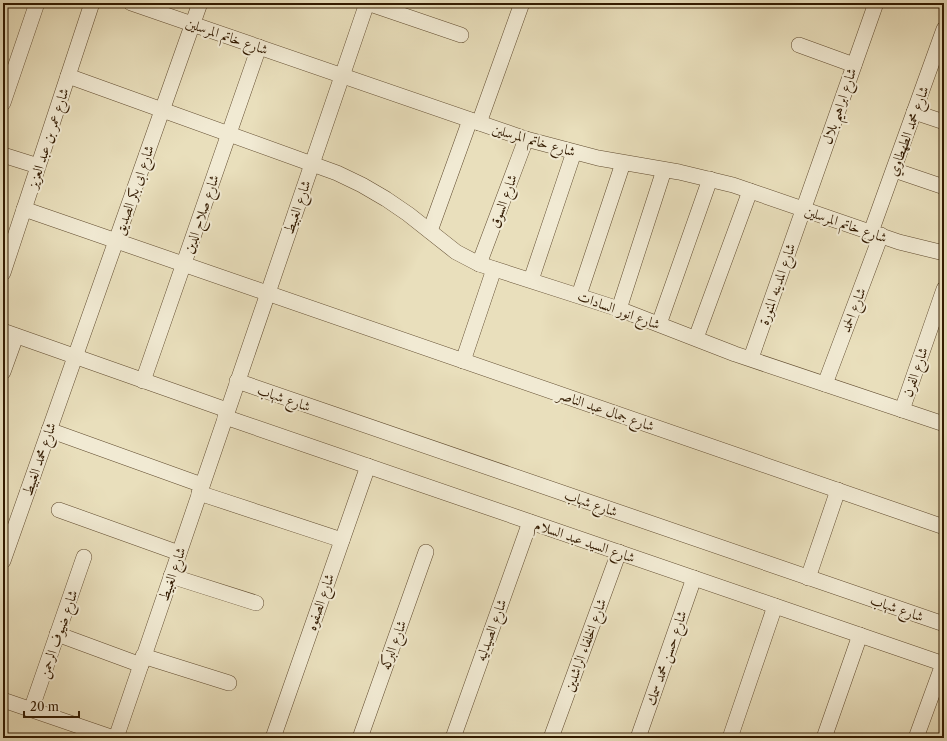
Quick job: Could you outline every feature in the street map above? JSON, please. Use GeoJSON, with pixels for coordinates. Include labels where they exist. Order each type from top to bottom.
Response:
{"type":"FeatureCollection","features":[{"type":"Feature","properties":{"kind":"street"},"geometry":{"type":"LineString","coordinates":[[3,103],[37,3]]}},
{"type":"Feature","properties":{"kind":"street","name":"شارع عمر بن عبد العزيز"},"geometry":{"type":"LineString","coordinates":[[3,273],[92,3]]}},
{"type":"Feature","properties":{"kind":"street","name":"شارع خاتم المرسلين"},"geometry":{"type":"LineString","coordinates":[[131,3],[526,139],[623,163],[710,179],[876,234],[944,253]]}},
{"type":"Feature","properties":{"kind":"street","name":"شارع ابى بكر الصديق"},"geometry":{"type":"LineString","coordinates":[[75,357],[200,3]]}},
{"type":"Feature","properties":{"kind":"street"},"geometry":{"type":"LineString","coordinates":[[367,3],[461,35]]}},
{"type":"Feature","properties":{"kind":"street","name":"شارع الغبيط"},"geometry":{"type":"LineString","coordinates":[[115,738],[367,3]]}},
{"type":"Feature","properties":{"kind":"street"},"geometry":{"type":"LineString","coordinates":[[430,231],[522,3]]}},
{"type":"Feature","properties":{"kind":"street","name":"شارع ابراهيم بلال"},"geometry":{"type":"LineString","coordinates":[[803,209],[876,3]]}},
{"type":"Feature","properties":{"kind":"street","name":"شارع محمد الطهطاوي"},"geometry":{"type":"LineString","coordinates":[[876,234],[894,170],[944,29]]}},
{"type":"Feature","properties":{"kind":"street"},"geometry":{"type":"LineString","coordinates":[[799,45],[854,65]]}},
{"type":"Feature","properties":{"kind":"street","name":"شارع صلاح الدين"},"geometry":{"type":"LineString","coordinates":[[143,381],[259,47]]}},
{"type":"Feature","properties":{"kind":"street","name":"شارع انور السادات"},"geometry":{"type":"LineString","coordinates":[[68,76],[337,173],[368,188],[408,214],[456,252],[479,264],[579,295],[717,347],[944,424]]}},
{"type":"Feature","properties":{"kind":"street"},"geometry":{"type":"LineString","coordinates":[[914,112],[944,122]]}},
{"type":"Feature","properties":{"kind":"street","name":"شارع السوق"},"geometry":{"type":"LineString","coordinates":[[479,264],[526,139]]}},
{"type":"Feature","properties":{"kind":"street"},"geometry":{"type":"LineString","coordinates":[[531,280],[574,152]]}},
{"type":"Feature","properties":{"kind":"street"},"geometry":{"type":"LineString","coordinates":[[3,155],[38,166]]}},
{"type":"Feature","properties":{"kind":"street"},"geometry":{"type":"LineString","coordinates":[[579,295],[623,163]]}},
{"type":"Feature","properties":{"kind":"street"},"geometry":{"type":"LineString","coordinates":[[619,309],[664,170]]}},
{"type":"Feature","properties":{"kind":"street"},"geometry":{"type":"LineString","coordinates":[[894,170],[944,187]]}},
{"type":"Feature","properties":{"kind":"street"},"geometry":{"type":"LineString","coordinates":[[659,324],[710,179]]}},
{"type":"Feature","properties":{"kind":"street"},"geometry":{"type":"LineString","coordinates":[[696,338],[750,191]]}},
{"type":"Feature","properties":{"kind":"street","name":"شارع جمال عبد الناصر"},"geometry":{"type":"LineString","coordinates":[[24,209],[944,527]]}},
{"type":"Feature","properties":{"kind":"street","name":"شارع المدينه المنورة"},"geometry":{"type":"LineString","coordinates":[[751,358],[803,209]]}},
{"type":"Feature","properties":{"kind":"street","name":"شارع الحمد"},"geometry":{"type":"LineString","coordinates":[[825,384],[876,234]]}},
{"type":"Feature","properties":{"kind":"street"},"geometry":{"type":"LineString","coordinates":[[463,361],[494,269]]}},
{"type":"Feature","properties":{"kind":"street","name":"شارع الفرن"},"geometry":{"type":"LineString","coordinates":[[902,410],[944,289]]}},
{"type":"Feature","properties":{"kind":"street"},"geometry":{"type":"LineString","coordinates":[[3,372],[9,333],[143,381],[226,414]]}},
{"type":"Feature","properties":{"kind":"street","name":"شارع محمد الغبيط"},"geometry":{"type":"LineString","coordinates":[[3,560],[75,357]]}},
{"type":"Feature","properties":{"kind":"street","name":"شارع شهاب"},"geometry":{"type":"LineString","coordinates":[[237,381],[944,624]]}},
{"type":"Feature","properties":{"kind":"street","name":"شارع السيد عبد السلام"},"geometry":{"type":"LineString","coordinates":[[226,414],[368,466],[944,664]]}},
{"type":"Feature","properties":{"kind":"street"},"geometry":{"type":"LineString","coordinates":[[49,430],[201,489],[342,540]]}},
{"type":"Feature","properties":{"kind":"street","name":"شارع الصفوه"},"geometry":{"type":"LineString","coordinates":[[273,738],[368,466]]}},
{"type":"Feature","properties":{"kind":"street"},"geometry":{"type":"LineString","coordinates":[[808,578],[838,490]]}},
{"type":"Feature","properties":{"kind":"street"},"geometry":{"type":"LineString","coordinates":[[59,510],[179,553]]}},
{"type":"Feature","properties":{"kind":"street","name":"شارع الصيدليه"},"geometry":{"type":"LineString","coordinates":[[453,738],[530,522]]}},
{"type":"Feature","properties":{"kind":"street","name":"شارع البركه"},"geometry":{"type":"LineString","coordinates":[[360,738],[426,552]]}},
{"type":"Feature","properties":{"kind":"street","name":"شارع الخلفاء الراشدين"},"geometry":{"type":"LineString","coordinates":[[551,738],[618,552]]}},
{"type":"Feature","properties":{"kind":"street","name":"شارع ضيوف الرحمن"},"geometry":{"type":"LineString","coordinates":[[31,710],[84,557]]}},
{"type":"Feature","properties":{"kind":"street"},"geometry":{"type":"LineString","coordinates":[[171,576],[256,603]]}},
{"type":"Feature","properties":{"kind":"street","name":"شارع حسن محمد سمك"},"geometry":{"type":"LineString","coordinates":[[638,738],[694,578]]}},
{"type":"Feature","properties":{"kind":"street"},"geometry":{"type":"LineString","coordinates":[[730,738],[775,606]]}},
{"type":"Feature","properties":{"kind":"street"},"geometry":{"type":"LineString","coordinates":[[57,634],[142,661],[229,683]]}},
{"type":"Feature","properties":{"kind":"street"},"geometry":{"type":"LineString","coordinates":[[824,738],[860,635]]}},
{"type":"Feature","properties":{"kind":"street"},"geometry":{"type":"LineString","coordinates":[[916,738],[944,664]]}},
{"type":"Feature","properties":{"kind":"street"},"geometry":{"type":"LineString","coordinates":[[3,700],[115,738]]}}]}
